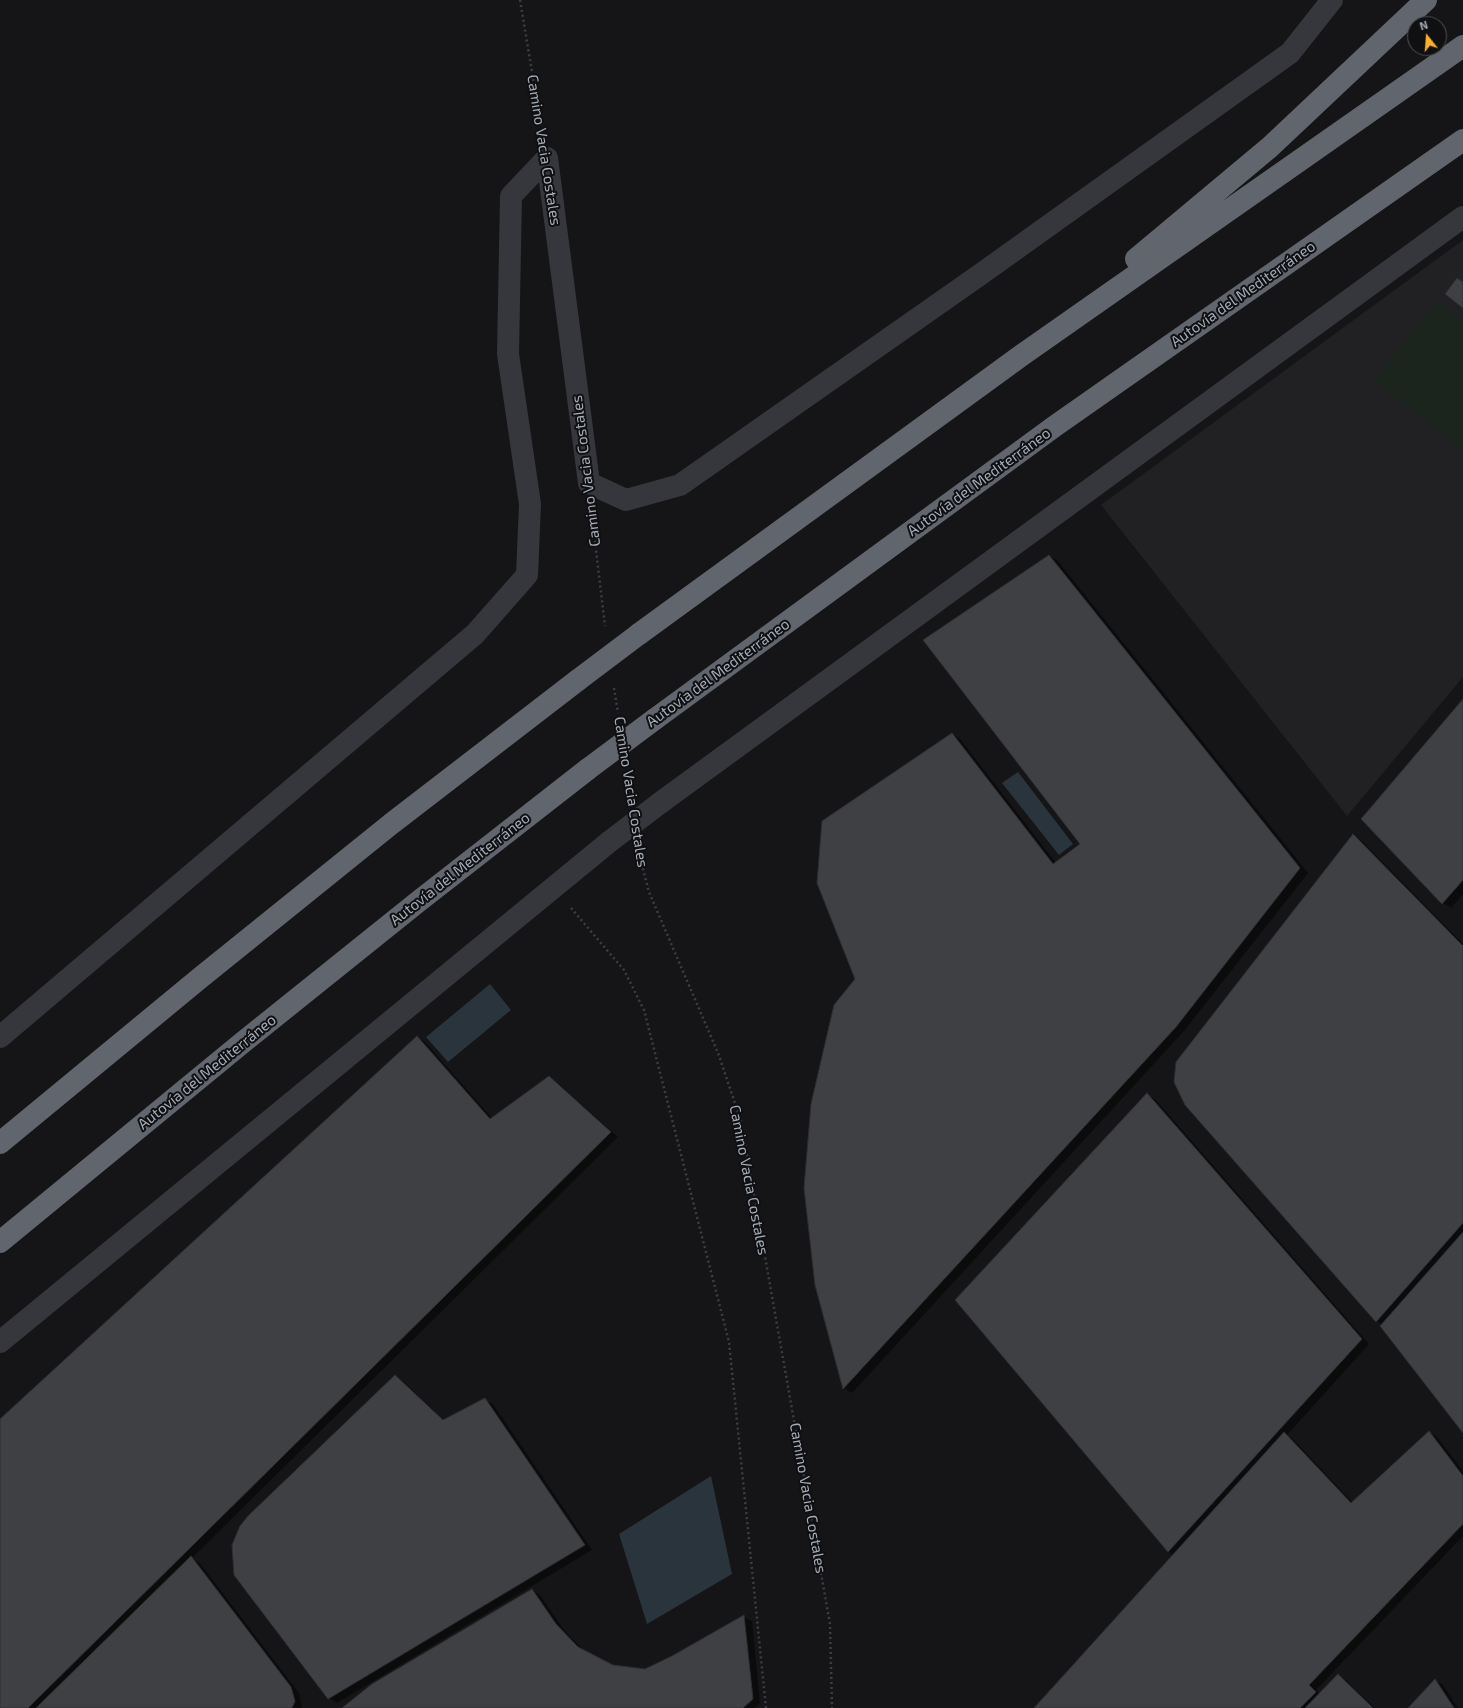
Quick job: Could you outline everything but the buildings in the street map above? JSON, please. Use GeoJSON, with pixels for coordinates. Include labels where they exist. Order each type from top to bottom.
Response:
{"type":"FeatureCollection","features":[{"type":"Feature","properties":{"kind":"highway"},"geometry":{"type":"LineString","coordinates":[[1022,355],[1270,147],[1426,0]]}},
{"type":"Feature","properties":{"kind":"highway"},"geometry":{"type":"LineString","coordinates":[[0,1143],[200,978],[391,824],[639,634],[1022,355],[1463,46]]}},
{"type":"Feature","properties":{"kind":"highway","name":"Autovía del Mediterráneo"},"geometry":{"type":"LineString","coordinates":[[0,1242],[235,1048],[419,901],[588,769],[1055,426],[1463,140]]}},
{"type":"Feature","properties":{"kind":"street"},"geometry":{"type":"LineString","coordinates":[[588,483],[626,500],[680,485],[981,274],[1290,53],[1332,0]]}},
{"type":"Feature","properties":{"kind":"street","name":"Camino Vacia Costales"},"geometry":{"type":"LineString","coordinates":[[547,158],[588,483]]}},
{"type":"Feature","properties":{"kind":"street"},"geometry":{"type":"LineString","coordinates":[[0,1037],[475,634],[527,575],[530,504],[508,354],[511,196],[547,158]]}},
{"type":"Feature","properties":{"kind":"street"},"geometry":{"type":"LineString","coordinates":[[0,1342],[609,842],[660,803],[1463,217]]}},
{"type":"Feature","properties":{"kind":"path","name":"Camino Vacia Costales"},"geometry":{"type":"LineString","coordinates":[[520,0],[547,158]]}},
{"type":"Feature","properties":{"kind":"path","name":"Camino Vacia Costales"},"geometry":{"type":"LineString","coordinates":[[588,483],[606,630]]}},
{"type":"Feature","properties":{"kind":"path","name":"Camino Vacia Costales"},"geometry":{"type":"LineString","coordinates":[[614,685],[618,716]]}},
{"type":"Feature","properties":{"kind":"path","name":"Camino Vacia Costales"},"geometry":{"type":"LineString","coordinates":[[626,771],[629,795]]}},
{"type":"Feature","properties":{"kind":"path","name":"Camino Vacia Costales"},"geometry":{"type":"LineString","coordinates":[[637,849],[649,892],[718,1053],[741,1121],[830,1624],[832,1708]]}},
{"type":"Feature","properties":{"kind":"path"},"geometry":{"type":"LineString","coordinates":[[554,888],[624,970],[644,1010],[650,1033],[729,1342],[766,1708]]}},
{"type":"Feature","properties":{"kind":"shaded area"},"geometry":{"type":"Polygon","coordinates":[[[1463,240],[1463,677],[1347,816],[1101,505],[1463,240]]]}},
{"type":"Feature","properties":{"kind":"shaded area"},"geometry":{"type":"Polygon","coordinates":[[[1437,300],[1463,320],[1463,449],[1374,381],[1437,300]]]}},
{"type":"Feature","properties":{"kind":"shaded area"},"geometry":{"type":"Polygon","coordinates":[[[1018,772],[1073,844],[1059,855],[1002,783],[1018,772]]]}},
{"type":"Feature","properties":{"kind":"shaded area"},"geometry":{"type":"Polygon","coordinates":[[[490,984],[511,1010],[448,1062],[426,1037],[490,984]]]}},
{"type":"Feature","properties":{"kind":"shaded area"},"geometry":{"type":"Polygon","coordinates":[[[711,1476],[732,1574],[647,1624],[619,1534],[711,1476]]]}}]}
